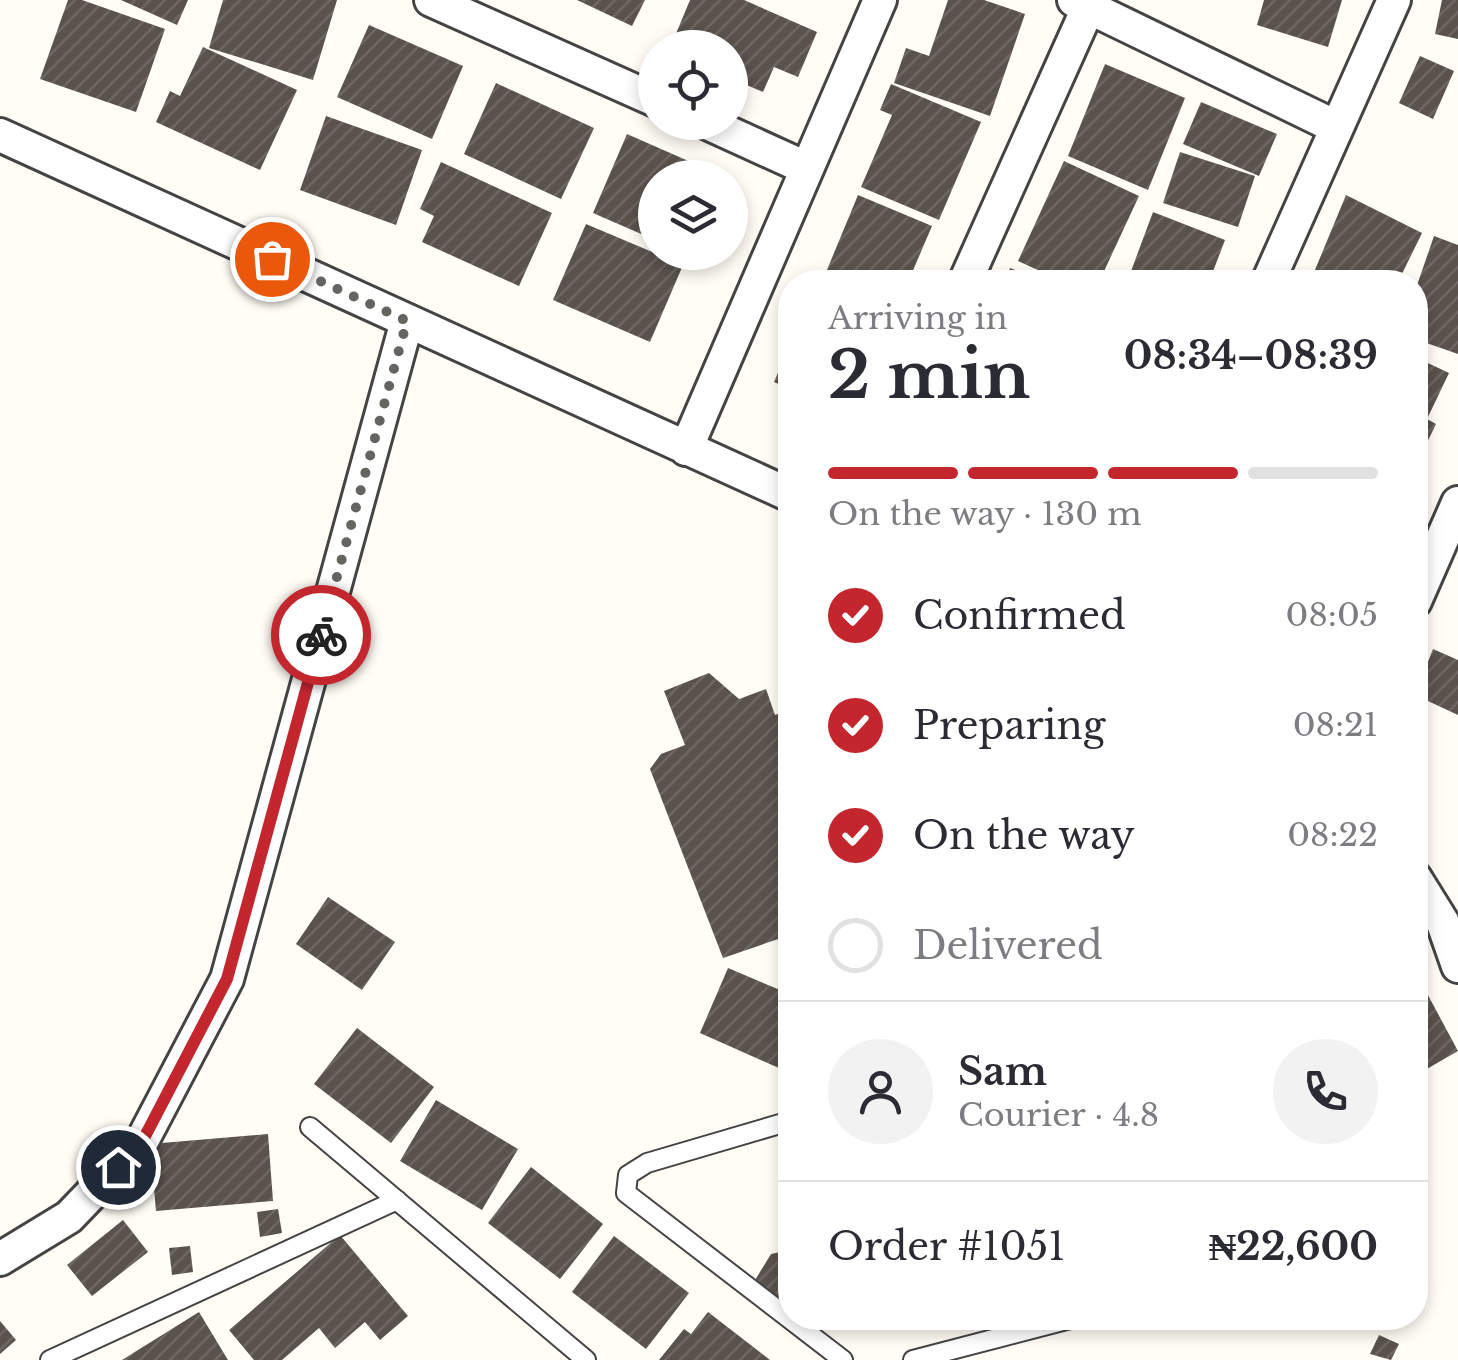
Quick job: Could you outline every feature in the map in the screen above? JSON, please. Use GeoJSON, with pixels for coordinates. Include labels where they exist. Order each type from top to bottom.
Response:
{"type":"FeatureCollection","features":[{"type":"Feature","properties":{"kind":"street"},"geometry":{"type":"LineString","coordinates":[[431,0],[638,92]]}},
{"type":"Feature","properties":{"kind":"street"},"geometry":{"type":"LineString","coordinates":[[686,449],[880,0]]}},
{"type":"Feature","properties":{"kind":"street"},"geometry":{"type":"LineString","coordinates":[[1273,270],[1394,0]]}},
{"type":"Feature","properties":{"kind":"street"},"geometry":{"type":"LineString","coordinates":[[971,270],[1081,3],[1336,127]]}},
{"type":"Feature","properties":{"kind":"street"},"geometry":{"type":"LineString","coordinates":[[0,135],[778,491]]}},
{"type":"Feature","properties":{"kind":"street"},"geometry":{"type":"LineString","coordinates":[[745,140],[806,168]]}},
{"type":"Feature","properties":{"kind":"street"},"geometry":{"type":"LineString","coordinates":[[0,1259],[69,1217],[142,1142],[227,979],[407,321]]}},
{"type":"Feature","properties":{"kind":"street"},"geometry":{"type":"LineString","coordinates":[[1428,571],[1458,503]]}},
{"type":"Feature","properties":{"kind":"street"},"geometry":{"type":"LineString","coordinates":[[1428,898],[1444,923],[1458,966]]}},
{"type":"Feature","properties":{"kind":"lane"},"geometry":{"type":"LineString","coordinates":[[778,1125],[648,1163],[628,1174],[626,1193],[778,1310]]}},
{"type":"Feature","properties":{"kind":"lane"},"geometry":{"type":"LineString","coordinates":[[310,1126],[586,1360]]}},
{"type":"Feature","properties":{"kind":"lane"},"geometry":{"type":"LineString","coordinates":[[50,1360],[397,1200]]}},
{"type":"Feature","properties":{"kind":"lane"},"geometry":{"type":"LineString","coordinates":[[804,1330],[843,1360]]}},
{"type":"Feature","properties":{"kind":"lane"},"geometry":{"type":"LineString","coordinates":[[913,1360],[1023,1330]]}},
{"type":"Feature","properties":{"kind":"building"},"geometry":{"type":"Polygon","coordinates":[[[68,0],[82,0],[165,29],[136,112],[40,79],[68,0]]]}},
{"type":"Feature","properties":{"kind":"building"},"geometry":{"type":"Polygon","coordinates":[[[121,0],[188,0],[177,25],[121,0]]]}},
{"type":"Feature","properties":{"kind":"building"},"geometry":{"type":"Polygon","coordinates":[[[223,0],[337,0],[313,80],[209,48],[223,0]]]}},
{"type":"Feature","properties":{"kind":"building"},"geometry":{"type":"Polygon","coordinates":[[[577,0],[645,0],[632,26],[577,0]]]}},
{"type":"Feature","properties":{"kind":"building"},"geometry":{"type":"Polygon","coordinates":[[[690,0],[744,0],[817,32],[798,77],[774,67],[763,92],[748,86],[748,30],[678,30],[690,0]]]}},
{"type":"Feature","properties":{"kind":"building"},"geometry":{"type":"Polygon","coordinates":[[[948,0],[984,0],[1025,14],[990,116],[894,83],[906,48],[929,56],[948,0]]]}},
{"type":"Feature","properties":{"kind":"building"},"geometry":{"type":"Polygon","coordinates":[[[1264,0],[1342,0],[1328,47],[1257,25],[1264,0]]]}},
{"type":"Feature","properties":{"kind":"building"},"geometry":{"type":"Polygon","coordinates":[[[1442,0],[1458,0],[1458,39],[1435,34],[1442,0]]]}},
{"type":"Feature","properties":{"kind":"building"},"geometry":{"type":"Polygon","coordinates":[[[369,25],[463,66],[432,139],[337,97],[369,25]]]}},
{"type":"Feature","properties":{"kind":"building"},"geometry":{"type":"Polygon","coordinates":[[[203,47],[297,90],[260,170],[156,122],[170,91],[180,96],[203,47]]]}},
{"type":"Feature","properties":{"kind":"building"},"geometry":{"type":"Polygon","coordinates":[[[1420,56],[1454,71],[1433,119],[1399,103],[1420,56]]]}},
{"type":"Feature","properties":{"kind":"building"},"geometry":{"type":"Polygon","coordinates":[[[1105,64],[1185,98],[1148,190],[1068,156],[1105,64]]]}},
{"type":"Feature","properties":{"kind":"building"},"geometry":{"type":"Polygon","coordinates":[[[496,83],[594,128],[561,199],[464,154],[496,83]]]}},
{"type":"Feature","properties":{"kind":"building"},"geometry":{"type":"Polygon","coordinates":[[[891,84],[981,122],[939,220],[861,187],[892,115],[880,110],[891,84]]]}},
{"type":"Feature","properties":{"kind":"building"},"geometry":{"type":"Polygon","coordinates":[[[1201,102],[1277,134],[1259,176],[1183,144],[1201,102]]]}},
{"type":"Feature","properties":{"kind":"building"},"geometry":{"type":"Polygon","coordinates":[[[326,116],[422,150],[396,225],[300,190],[326,116]]]}},
{"type":"Feature","properties":{"kind":"building"},"geometry":{"type":"Polygon","coordinates":[[[627,134],[686,160],[638,160],[638,233],[593,213],[627,134]]]}},
{"type":"Feature","properties":{"kind":"building"},"geometry":{"type":"Polygon","coordinates":[[[1180,152],[1255,176],[1238,227],[1163,203],[1180,152]]]}},
{"type":"Feature","properties":{"kind":"building"},"geometry":{"type":"Polygon","coordinates":[[[1064,161],[1139,196],[1105,270],[1038,270],[1018,261],[1064,161]]]}},
{"type":"Feature","properties":{"kind":"building"},"geometry":{"type":"Polygon","coordinates":[[[441,162],[552,213],[519,286],[422,242],[434,216],[420,209],[441,162]]]}},
{"type":"Feature","properties":{"kind":"building"},"geometry":{"type":"Polygon","coordinates":[[[858,195],[932,226],[913,270],[827,270],[858,195]]]}},
{"type":"Feature","properties":{"kind":"building"},"geometry":{"type":"Polygon","coordinates":[[[1346,195],[1422,233],[1404,270],[1315,270],[1346,195]]]}},
{"type":"Feature","properties":{"kind":"building"},"geometry":{"type":"Polygon","coordinates":[[[1153,212],[1225,240],[1214,270],[1131,270],[1153,212]]]}},
{"type":"Feature","properties":{"kind":"building"},"geometry":{"type":"Polygon","coordinates":[[[586,224],[638,246],[638,270],[681,270],[650,342],[553,300],[586,224]]]}},
{"type":"Feature","properties":{"kind":"building"},"geometry":{"type":"Polygon","coordinates":[[[1434,236],[1458,245],[1458,354],[1428,344],[1428,270],[1422,270],[1434,236]]]}},
{"type":"Feature","properties":{"kind":"building"},"geometry":{"type":"Polygon","coordinates":[[[1428,363],[1449,373],[1428,417],[1428,363]]]}},
{"type":"Feature","properties":{"kind":"building"},"geometry":{"type":"Polygon","coordinates":[[[1428,420],[1436,424],[1428,440],[1428,420]]]}},
{"type":"Feature","properties":{"kind":"building"},"geometry":{"type":"Polygon","coordinates":[[[1433,649],[1458,660],[1458,715],[1428,701],[1428,662],[1433,649]]]}},
{"type":"Feature","properties":{"kind":"building"},"geometry":{"type":"Polygon","coordinates":[[[709,673],[739,699],[766,689],[775,715],[778,714],[778,939],[723,958],[650,769],[661,754],[685,745],[664,691],[709,673]]]}},
{"type":"Feature","properties":{"kind":"building"},"geometry":{"type":"Polygon","coordinates":[[[328,897],[395,942],[362,990],[296,944],[328,897]]]}},
{"type":"Feature","properties":{"kind":"building"},"geometry":{"type":"Polygon","coordinates":[[[728,968],[778,989],[778,1068],[700,1033],[728,968]]]}},
{"type":"Feature","properties":{"kind":"building"},"geometry":{"type":"Polygon","coordinates":[[[1428,995],[1458,1051],[1428,1068],[1428,995]]]}},
{"type":"Feature","properties":{"kind":"building"},"geometry":{"type":"Polygon","coordinates":[[[357,1028],[434,1087],[391,1143],[314,1084],[357,1028]]]}},
{"type":"Feature","properties":{"kind":"building"},"geometry":{"type":"Polygon","coordinates":[[[436,1100],[518,1149],[482,1210],[400,1161],[436,1100]]]}},
{"type":"Feature","properties":{"kind":"building"},"geometry":{"type":"Polygon","coordinates":[[[268,1134],[273,1201],[156,1211],[150,1144],[268,1134]]]}},
{"type":"Feature","properties":{"kind":"building"},"geometry":{"type":"Polygon","coordinates":[[[531,1167],[603,1224],[560,1279],[488,1223],[531,1167]]]}},
{"type":"Feature","properties":{"kind":"building"},"geometry":{"type":"Polygon","coordinates":[[[278,1209],[282,1233],[260,1237],[257,1212],[278,1209]]]}},
{"type":"Feature","properties":{"kind":"building"},"geometry":{"type":"Polygon","coordinates":[[[123,1220],[148,1252],[92,1296],[67,1265],[123,1220]]]}},
{"type":"Feature","properties":{"kind":"building"},"geometry":{"type":"Polygon","coordinates":[[[340,1235],[408,1316],[380,1340],[365,1322],[335,1348],[319,1328],[282,1360],[254,1360],[229,1330],[340,1235]]]}},
{"type":"Feature","properties":{"kind":"building"},"geometry":{"type":"Polygon","coordinates":[[[614,1236],[689,1293],[646,1349],[572,1292],[614,1236]]]}},
{"type":"Feature","properties":{"kind":"building"},"geometry":{"type":"Polygon","coordinates":[[[190,1246],[193,1272],[172,1275],[169,1248],[190,1246]]]}},
{"type":"Feature","properties":{"kind":"building"},"geometry":{"type":"Polygon","coordinates":[[[778,1253],[778,1301],[752,1285],[771,1254],[778,1253]]]}},
{"type":"Feature","properties":{"kind":"building"},"geometry":{"type":"Polygon","coordinates":[[[199,1312],[228,1360],[122,1360],[199,1312]]]}},
{"type":"Feature","properties":{"kind":"building"},"geometry":{"type":"Polygon","coordinates":[[[708,1312],[770,1360],[659,1360],[684,1329],[691,1334],[708,1312]]]}},
{"type":"Feature","properties":{"kind":"building"},"geometry":{"type":"Polygon","coordinates":[[[0,1321],[16,1340],[0,1354],[0,1321]]]}},
{"type":"Feature","properties":{"kind":"building"},"geometry":{"type":"Polygon","coordinates":[[[1379,1335],[1399,1344],[1391,1360],[1370,1354],[1379,1335]]]}},
{"type":"Feature","properties":{"kind":"way so far"},"geometry":{"type":"LineString","coordinates":[[272,259],[407,321],[321,635]]}},
{"type":"Feature","properties":{"kind":"route"},"geometry":{"type":"LineString","coordinates":[[118,1167],[142,1142],[227,979],[321,635]]}}]}
